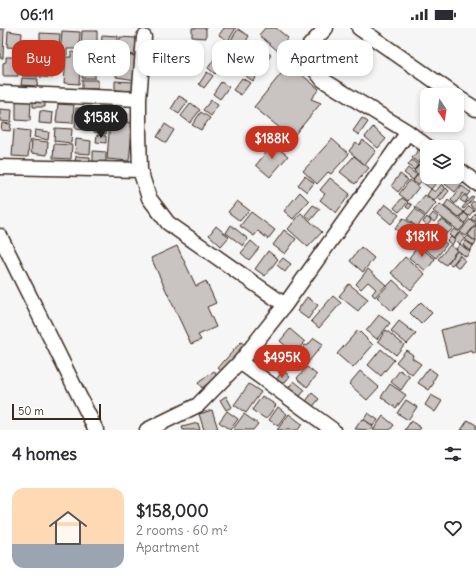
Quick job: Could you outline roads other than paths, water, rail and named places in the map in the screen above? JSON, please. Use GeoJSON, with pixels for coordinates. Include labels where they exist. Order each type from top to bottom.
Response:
{"type":"FeatureCollection","features":[{"type":"Feature","properties":{"kind":"street"},"geometry":{"type":"LineString","coordinates":[[326,28],[309,46],[310,64],[323,80],[408,132],[420,141]]}},
{"type":"Feature","properties":{"kind":"street"},"geometry":{"type":"LineString","coordinates":[[360,28],[445,88]]}},
{"type":"Feature","properties":{"kind":"street"},"geometry":{"type":"LineString","coordinates":[[144,37],[139,99],[140,170],[149,198],[168,223],[285,305]]}},
{"type":"Feature","properties":{"kind":"street"},"geometry":{"type":"LineString","coordinates":[[0,93],[139,99]]}},
{"type":"Feature","properties":{"kind":"street"},"geometry":{"type":"LineString","coordinates":[[464,101],[476,109]]}},
{"type":"Feature","properties":{"kind":"street"},"geometry":{"type":"LineString","coordinates":[[147,430],[198,405],[240,362],[285,305],[408,132]]}},
{"type":"Feature","properties":{"kind":"street"},"geometry":{"type":"LineString","coordinates":[[0,167],[140,170]]}},
{"type":"Feature","properties":{"kind":"street"},"geometry":{"type":"LineString","coordinates":[[464,173],[476,182]]}},
{"type":"Feature","properties":{"kind":"street"},"geometry":{"type":"LineString","coordinates":[[0,236],[96,430]]}},
{"type":"Feature","properties":{"kind":"street"},"geometry":{"type":"LineString","coordinates":[[240,362],[333,430]]}}]}
